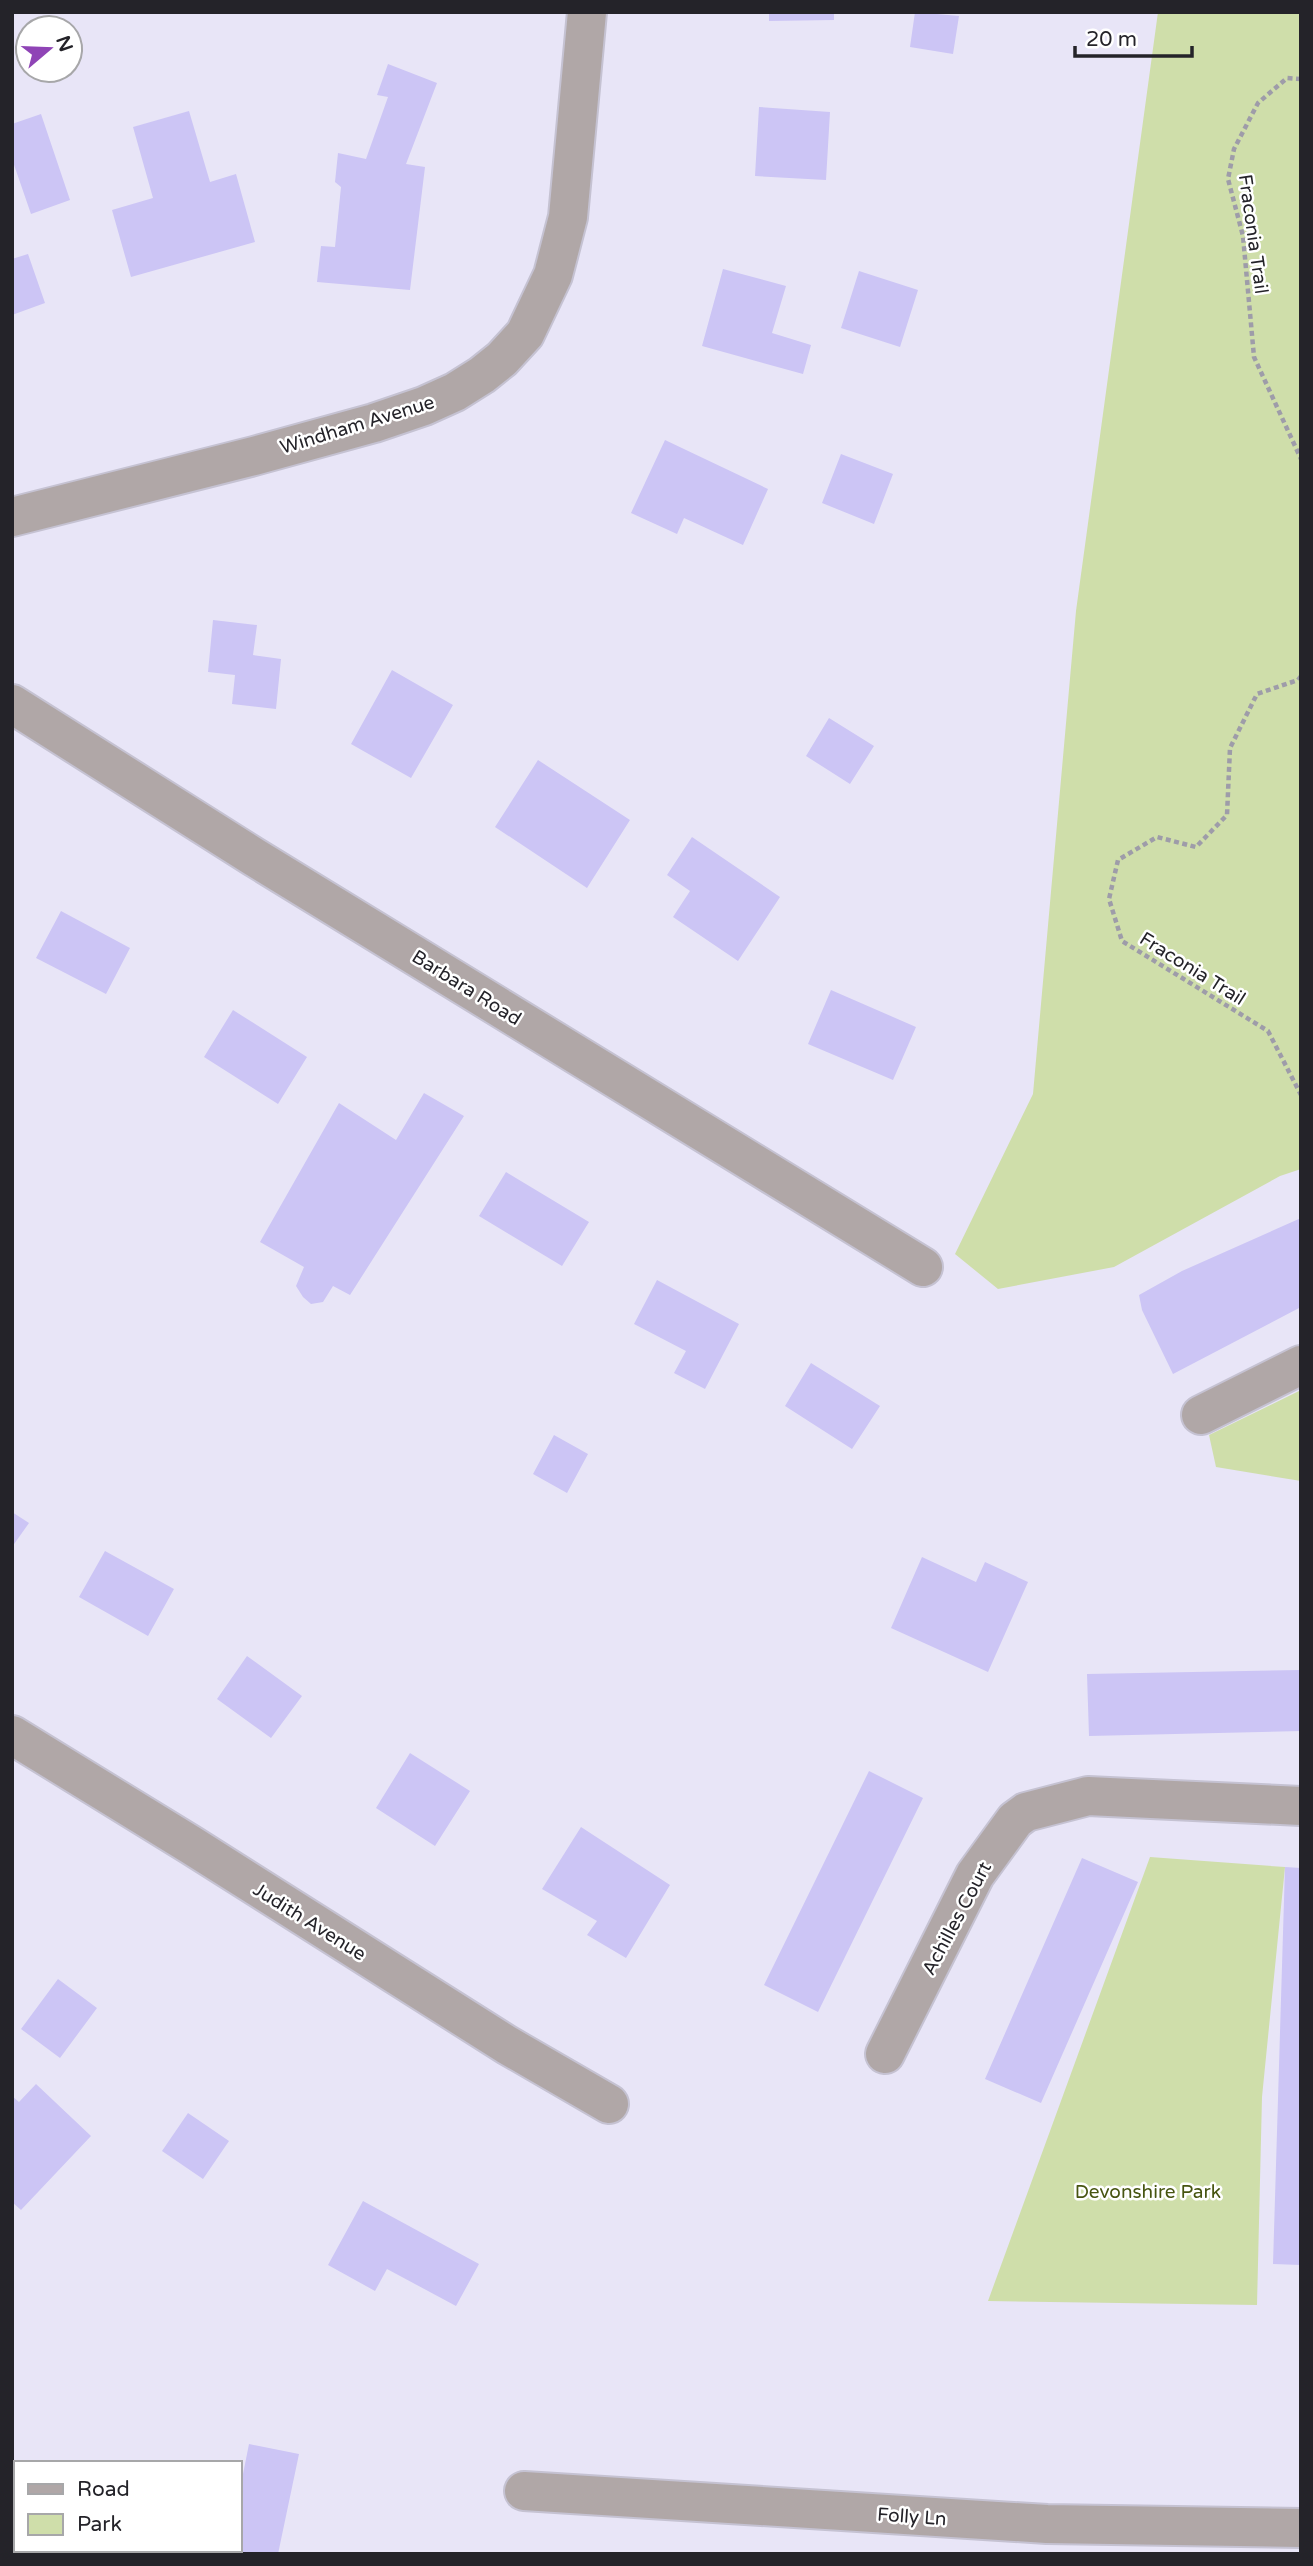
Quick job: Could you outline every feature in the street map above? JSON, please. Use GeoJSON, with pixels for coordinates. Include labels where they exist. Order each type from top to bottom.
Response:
{"type":"FeatureCollection","features":[{"type":"Feature","properties":{"kind":"street","name":"Windham Avenue"},"geometry":{"type":"LineString","coordinates":[[12,517],[374,423],[455,392],[482,376],[502,359],[525,334],[552,275],[568,217],[587,12]]}},
{"type":"Feature","properties":{"kind":"street","name":"Barbara Road"},"geometry":{"type":"LineString","coordinates":[[12,704],[254,857],[923,1268]]}},
{"type":"Feature","properties":{"kind":"street"},"geometry":{"type":"LineString","coordinates":[[1201,1415],[1301,1365]]}},
{"type":"Feature","properties":{"kind":"street","name":"Judith Avenue"},"geometry":{"type":"LineString","coordinates":[[12,1735],[203,1852],[507,2045],[609,2104]]}},
{"type":"Feature","properties":{"kind":"street","name":"Achilles Court"},"geometry":{"type":"LineString","coordinates":[[885,2054],[975,1875],[1015,1820],[1026,1812],[1088,1796],[1301,1806]]}},
{"type":"Feature","properties":{"kind":"street","name":"Folly Ln"},"geometry":{"type":"LineString","coordinates":[[524,2491],[1048,2539],[1301,2528]]}},
{"type":"Feature","properties":{"kind":"path","name":"Fraconia Trail"},"geometry":{"type":"LineString","coordinates":[[1301,79],[1287,78],[1258,103],[1234,149],[1228,179],[1243,236],[1254,357],[1301,460]]}},
{"type":"Feature","properties":{"kind":"path","name":"Fraconia Trail"},"geometry":{"type":"LineString","coordinates":[[1301,676],[1298,680],[1257,694],[1230,748],[1227,814],[1196,847],[1157,837],[1118,860],[1109,899],[1122,941],[1268,1031],[1301,1095]]}},
{"type":"Feature","properties":{"kind":"green space"},"geometry":{"type":"Polygon","coordinates":[[[1158,12],[1301,12],[1301,1169],[1280,1176],[1114,1267],[998,1289],[955,1254],[1033,1094],[1076,611],[1158,12]]]}},
{"type":"Feature","properties":{"kind":"green space"},"geometry":{"type":"Polygon","coordinates":[[[1299,1391],[1301,1481],[1216,1467],[1209,1435],[1299,1391]]]}},
{"type":"Feature","properties":{"kind":"green space","name":"Devonshire Park"},"geometry":{"type":"Polygon","coordinates":[[[1150,1857],[1285,1867],[1262,2097],[1257,2305],[988,2301],[1150,1857]]]}},
{"type":"Feature","properties":{"kind":"building"},"geometry":{"type":"Polygon","coordinates":[[[769,12],[834,12],[834,20],[769,21],[769,12]]]}},
{"type":"Feature","properties":{"kind":"building"},"geometry":{"type":"Polygon","coordinates":[[[915,12],[959,16],[953,54],[910,47],[915,12]]]}},
{"type":"Feature","properties":{"kind":"building"},"geometry":{"type":"Polygon","coordinates":[[[388,64],[437,83],[406,164],[425,167],[410,290],[317,282],[321,246],[335,247],[341,187],[335,182],[338,153],[366,159],[388,97],[377,95],[388,64]]]}},
{"type":"Feature","properties":{"kind":"building"},"geometry":{"type":"Polygon","coordinates":[[[759,107],[830,112],[826,180],[755,176],[759,107]]]}},
{"type":"Feature","properties":{"kind":"building"},"geometry":{"type":"Polygon","coordinates":[[[189,111],[210,182],[236,174],[255,242],[131,277],[112,210],[153,198],[133,127],[189,111]]]}},
{"type":"Feature","properties":{"kind":"building"},"geometry":{"type":"Polygon","coordinates":[[[41,114],[70,200],[31,214],[12,159],[12,124],[41,114]]]}},
{"type":"Feature","properties":{"kind":"building"},"geometry":{"type":"Polygon","coordinates":[[[28,254],[45,303],[12,315],[12,259],[28,254]]]}},
{"type":"Feature","properties":{"kind":"building"},"geometry":{"type":"Polygon","coordinates":[[[723,269],[786,286],[772,333],[811,345],[803,374],[702,346],[723,269]]]}},
{"type":"Feature","properties":{"kind":"building"},"geometry":{"type":"Polygon","coordinates":[[[859,271],[918,290],[900,347],[841,328],[859,271]]]}},
{"type":"Feature","properties":{"kind":"building"},"geometry":{"type":"Polygon","coordinates":[[[665,440],[768,489],[743,545],[684,518],[677,534],[631,513],[665,440]]]}},
{"type":"Feature","properties":{"kind":"building"},"geometry":{"type":"Polygon","coordinates":[[[841,454],[893,474],[874,524],[822,503],[841,454]]]}},
{"type":"Feature","properties":{"kind":"building"},"geometry":{"type":"Polygon","coordinates":[[[213,620],[257,625],[253,655],[281,659],[276,709],[232,704],[235,675],[208,672],[213,620]]]}},
{"type":"Feature","properties":{"kind":"building"},"geometry":{"type":"Polygon","coordinates":[[[392,670],[453,705],[411,778],[351,744],[392,670]]]}},
{"type":"Feature","properties":{"kind":"building"},"geometry":{"type":"Polygon","coordinates":[[[829,718],[874,746],[850,784],[806,756],[829,718]]]}},
{"type":"Feature","properties":{"kind":"building"},"geometry":{"type":"Polygon","coordinates":[[[538,760],[630,820],[587,888],[495,827],[538,760]]]}},
{"type":"Feature","properties":{"kind":"building"},"geometry":{"type":"Polygon","coordinates":[[[692,837],[780,897],[738,961],[673,917],[690,891],[667,875],[692,837]]]}},
{"type":"Feature","properties":{"kind":"building"},"geometry":{"type":"Polygon","coordinates":[[[61,911],[130,948],[106,994],[36,958],[61,911]]]}},
{"type":"Feature","properties":{"kind":"building"},"geometry":{"type":"Polygon","coordinates":[[[831,990],[916,1027],[893,1080],[808,1044],[831,990]]]}},
{"type":"Feature","properties":{"kind":"building"},"geometry":{"type":"Polygon","coordinates":[[[233,1010],[307,1057],[278,1104],[204,1057],[233,1010]]]}},
{"type":"Feature","properties":{"kind":"building"},"geometry":{"type":"Polygon","coordinates":[[[424,1093],[464,1116],[350,1295],[333,1286],[323,1302],[311,1304],[296,1286],[304,1267],[260,1242],[339,1103],[396,1140],[424,1093]]]}},
{"type":"Feature","properties":{"kind":"building"},"geometry":{"type":"Polygon","coordinates":[[[506,1172],[589,1222],[562,1266],[479,1216],[506,1172]]]}},
{"type":"Feature","properties":{"kind":"building"},"geometry":{"type":"Polygon","coordinates":[[[1301,1218],[1301,1307],[1173,1374],[1142,1310],[1139,1295],[1182,1271],[1301,1218]]]}},
{"type":"Feature","properties":{"kind":"building"},"geometry":{"type":"Polygon","coordinates":[[[657,1280],[739,1324],[705,1389],[674,1373],[686,1351],[634,1324],[657,1280]]]}},
{"type":"Feature","properties":{"kind":"building"},"geometry":{"type":"Polygon","coordinates":[[[811,1363],[880,1406],[852,1449],[785,1406],[811,1363]]]}},
{"type":"Feature","properties":{"kind":"building"},"geometry":{"type":"Polygon","coordinates":[[[554,1435],[588,1454],[567,1493],[533,1474],[554,1435]]]}},
{"type":"Feature","properties":{"kind":"building"},"geometry":{"type":"Polygon","coordinates":[[[12,1512],[29,1523],[12,1547],[12,1512]]]}},
{"type":"Feature","properties":{"kind":"building"},"geometry":{"type":"Polygon","coordinates":[[[105,1551],[174,1589],[148,1636],[79,1597],[105,1551]]]}},
{"type":"Feature","properties":{"kind":"building"},"geometry":{"type":"Polygon","coordinates":[[[922,1557],[976,1582],[985,1562],[1028,1582],[988,1672],[891,1628],[922,1557]]]}},
{"type":"Feature","properties":{"kind":"building"},"geometry":{"type":"Polygon","coordinates":[[[247,1656],[302,1696],[271,1738],[217,1699],[247,1656]]]}},
{"type":"Feature","properties":{"kind":"building"},"geometry":{"type":"Polygon","coordinates":[[[1301,1670],[1301,1731],[1089,1736],[1087,1674],[1301,1670]]]}},
{"type":"Feature","properties":{"kind":"building"},"geometry":{"type":"Polygon","coordinates":[[[410,1753],[470,1791],[435,1846],[376,1808],[410,1753]]]}},
{"type":"Feature","properties":{"kind":"building"},"geometry":{"type":"Polygon","coordinates":[[[869,1771],[923,1798],[818,2012],[764,1985],[869,1771]]]}},
{"type":"Feature","properties":{"kind":"building"},"geometry":{"type":"Polygon","coordinates":[[[581,1827],[670,1885],[626,1958],[587,1935],[597,1921],[542,1889],[581,1827]]]}},
{"type":"Feature","properties":{"kind":"building"},"geometry":{"type":"Polygon","coordinates":[[[1082,1858],[1138,1882],[1041,2103],[985,2079],[1082,1858]]]}},
{"type":"Feature","properties":{"kind":"building"},"geometry":{"type":"Polygon","coordinates":[[[1285,1867],[1301,1868],[1301,2265],[1273,2264],[1285,1867]]]}},
{"type":"Feature","properties":{"kind":"building"},"geometry":{"type":"Polygon","coordinates":[[[58,1979],[97,2008],[60,2058],[21,2029],[58,1979]]]}},
{"type":"Feature","properties":{"kind":"building"},"geometry":{"type":"Polygon","coordinates":[[[36,2084],[91,2136],[21,2210],[12,2202],[12,2096],[19,2102],[36,2084]]]}},
{"type":"Feature","properties":{"kind":"building"},"geometry":{"type":"Polygon","coordinates":[[[188,2113],[229,2141],[203,2179],[162,2151],[188,2113]]]}},
{"type":"Feature","properties":{"kind":"building"},"geometry":{"type":"Polygon","coordinates":[[[363,2201],[479,2264],[456,2306],[387,2269],[375,2291],[328,2265],[363,2201]]]}},
{"type":"Feature","properties":{"kind":"building"},"geometry":{"type":"Polygon","coordinates":[[[249,2444],[299,2454],[278,2554],[208,2554],[242,2552],[242,2479],[249,2444]]]}},
{"type":"Feature","properties":{"kind":"building"},"geometry":{"type":"Polygon","coordinates":[[[16,2552],[106,2552],[105,2554],[16,2552]]]}}]}
